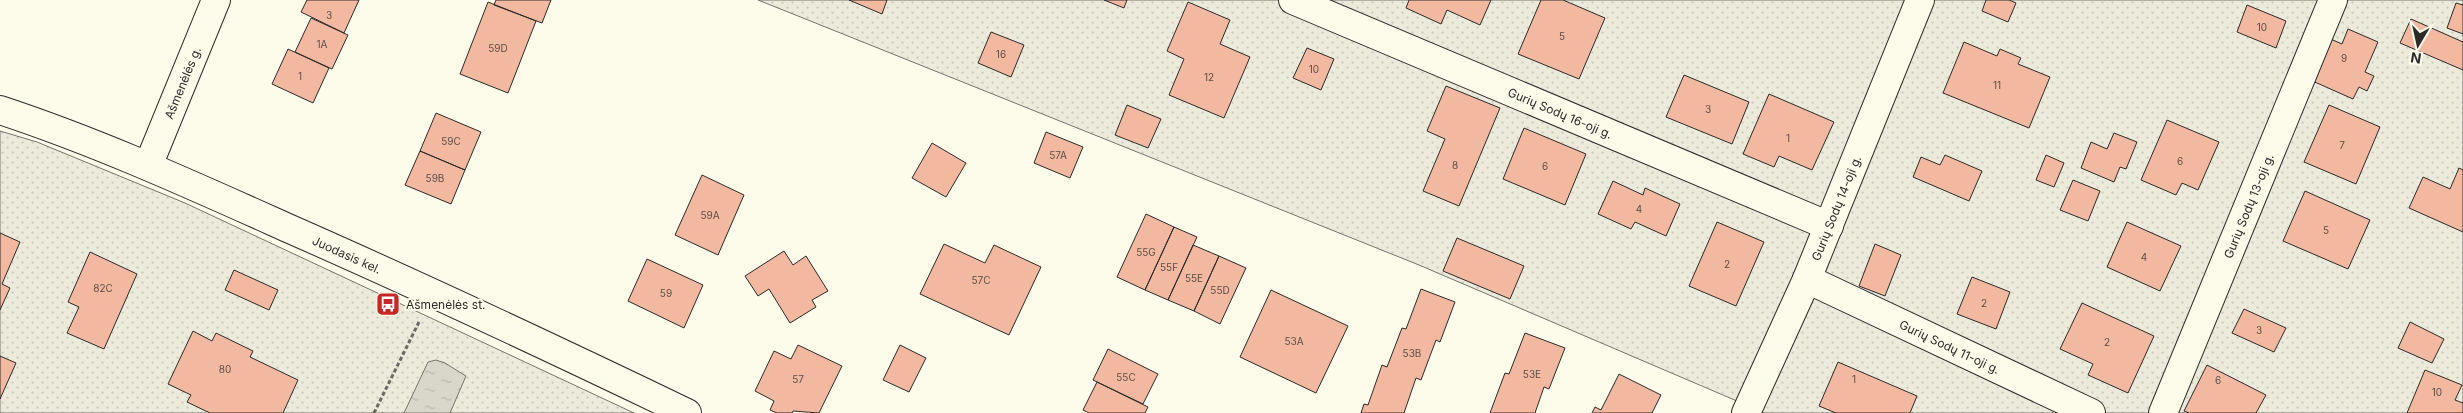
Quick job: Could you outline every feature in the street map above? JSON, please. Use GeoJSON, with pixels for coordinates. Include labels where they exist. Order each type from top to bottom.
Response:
{"type":"FeatureCollection","features":[{"type":"Feature","properties":{"kind":"street","name":"Ašmenėlės g."},"geometry":{"type":"LineString","coordinates":[[148,166],[216,0]]}},
{"type":"Feature","properties":{"kind":"street","name":"Gurių Sodų 16-oji g."},"geometry":{"type":"LineString","coordinates":[[1293,0],[1829,226]]}},
{"type":"Feature","properties":{"kind":"street","name":"Gurių Sodų 14-oji g."},"geometry":{"type":"LineString","coordinates":[[1746,413],[1807,279],[1920,0]]}},
{"type":"Feature","properties":{"kind":"street","name":"Gurių Sodų 13-oji g."},"geometry":{"type":"LineString","coordinates":[[2163,413],[2333,0]]}},
{"type":"Feature","properties":{"kind":"street","name":"Juodasis kel."},"geometry":{"type":"LineString","coordinates":[[0,110],[64,131],[148,166],[433,292],[687,413]]}},
{"type":"Feature","properties":{"kind":"street","name":"Gurių Sodų 11-oji g."},"geometry":{"type":"LineString","coordinates":[[1807,279],[2092,413]]}},
{"type":"Feature","properties":{"kind":"path"},"geometry":{"type":"LineString","coordinates":[[374,413],[433,292]]}},
{"type":"Feature","properties":{"kind":"shaded area"},"geometry":{"type":"Polygon","coordinates":[[[758,0],[2463,0],[2463,413],[1765,413],[1419,265],[758,0]]]}},
{"type":"Feature","properties":{"kind":"shaded area"},"geometry":{"type":"Polygon","coordinates":[[[0,131],[37,142],[185,203],[634,413],[0,413],[0,131]]]}},
{"type":"Feature","properties":{"kind":"water"},"geometry":{"type":"Polygon","coordinates":[[[436,360],[445,363],[466,376],[450,413],[404,413],[428,362],[436,360]]]}},
{"type":"Feature","properties":{"kind":"building"},"geometry":{"type":"Polygon","coordinates":[[[307,0],[359,0],[344,33],[301,12],[307,0]]]}},
{"type":"Feature","properties":{"kind":"building"},"geometry":{"type":"Polygon","coordinates":[[[496,0],[551,0],[542,23],[494,5],[496,0]]]}},
{"type":"Feature","properties":{"kind":"building"},"geometry":{"type":"Polygon","coordinates":[[[849,0],[887,0],[882,14],[849,0]]]}},
{"type":"Feature","properties":{"kind":"building"},"geometry":{"type":"Polygon","coordinates":[[[1104,0],[1127,0],[1124,8],[1104,0]]]}},
{"type":"Feature","properties":{"kind":"building"},"geometry":{"type":"Polygon","coordinates":[[[1409,0],[1491,0],[1480,25],[1447,10],[1441,24],[1406,8],[1409,0]]]}},
{"type":"Feature","properties":{"kind":"building"},"geometry":{"type":"Polygon","coordinates":[[[1541,0],[1563,0],[1605,18],[1579,79],[1518,54],[1541,0]]]}},
{"type":"Feature","properties":{"kind":"building"},"geometry":{"type":"Polygon","coordinates":[[[1986,0],[2009,0],[2016,3],[2008,22],[1982,11],[1986,0]]]}},
{"type":"Feature","properties":{"kind":"building"},"geometry":{"type":"Polygon","coordinates":[[[488,2],[536,21],[508,93],[460,74],[488,2]]]}},
{"type":"Feature","properties":{"kind":"building"},"geometry":{"type":"Polygon","coordinates":[[[1188,2],[1230,20],[1220,44],[1250,57],[1224,118],[1169,95],[1184,59],[1167,51],[1188,2]]]}},
{"type":"Feature","properties":{"kind":"building"},"geometry":{"type":"Polygon","coordinates":[[[2456,3],[2463,5],[2463,34],[2447,28],[2456,3]]]}},
{"type":"Feature","properties":{"kind":"building"},"geometry":{"type":"Polygon","coordinates":[[[2247,5],[2286,21],[2276,48],[2237,32],[2247,5]]]}},
{"type":"Feature","properties":{"kind":"building"},"geometry":{"type":"Polygon","coordinates":[[[311,18],[348,35],[332,69],[295,52],[311,18]]]}},
{"type":"Feature","properties":{"kind":"building"},"geometry":{"type":"Polygon","coordinates":[[[2411,19],[2463,42],[2463,70],[2400,43],[2411,19]]]}},
{"type":"Feature","properties":{"kind":"building"},"geometry":{"type":"Polygon","coordinates":[[[2348,29],[2378,42],[2365,72],[2374,76],[2367,91],[2359,87],[2353,99],[2308,79],[2326,37],[2342,44],[2348,29]]]}},
{"type":"Feature","properties":{"kind":"building"},"geometry":{"type":"Polygon","coordinates":[[[991,32],[1024,45],[1011,77],[978,63],[991,32]]]}},
{"type":"Feature","properties":{"kind":"building"},"geometry":{"type":"Polygon","coordinates":[[[1964,42],[1997,56],[2000,49],[2021,58],[2018,64],[2050,77],[2029,128],[1943,93],[1964,42]]]}},
{"type":"Feature","properties":{"kind":"building"},"geometry":{"type":"Polygon","coordinates":[[[1307,48],[1334,59],[1321,90],[1293,78],[1307,48]]]}},
{"type":"Feature","properties":{"kind":"building"},"geometry":{"type":"Polygon","coordinates":[[[288,49],[329,68],[313,103],[272,84],[288,49]]]}},
{"type":"Feature","properties":{"kind":"building"},"geometry":{"type":"Polygon","coordinates":[[[1684,75],[1749,102],[1732,144],[1666,117],[1684,75]]]}},
{"type":"Feature","properties":{"kind":"building"},"geometry":{"type":"Polygon","coordinates":[[[1446,86],[1500,108],[1459,206],[1423,191],[1445,139],[1427,131],[1446,86]]]}},
{"type":"Feature","properties":{"kind":"building"},"geometry":{"type":"Polygon","coordinates":[[[1769,94],[1834,122],[1812,170],[1779,156],[1774,167],[1743,154],[1769,94]]]}},
{"type":"Feature","properties":{"kind":"building"},"geometry":{"type":"Polygon","coordinates":[[[1127,105],[1161,119],[1148,148],[1115,135],[1127,105]]]}},
{"type":"Feature","properties":{"kind":"building"},"geometry":{"type":"Polygon","coordinates":[[[2329,105],[2380,127],[2356,184],[2304,162],[2329,105]]]}},
{"type":"Feature","properties":{"kind":"building"},"geometry":{"type":"Polygon","coordinates":[[[436,113],[481,132],[465,170],[420,151],[436,113]]]}},
{"type":"Feature","properties":{"kind":"building"},"geometry":{"type":"Polygon","coordinates":[[[2167,120],[2219,142],[2198,190],[2182,183],[2176,195],[2141,180],[2167,120]]]}},
{"type":"Feature","properties":{"kind":"building"},"geometry":{"type":"Polygon","coordinates":[[[1524,128],[1586,154],[1565,205],[1503,179],[1524,128]]]}},
{"type":"Feature","properties":{"kind":"building"},"geometry":{"type":"Polygon","coordinates":[[[1046,132],[1083,147],[1070,178],[1034,163],[1046,132]]]}},
{"type":"Feature","properties":{"kind":"building"},"geometry":{"type":"Polygon","coordinates":[[[2114,133],[2137,142],[2126,169],[2120,167],[2114,182],[2081,168],[2091,142],[2107,149],[2114,133]]]}},
{"type":"Feature","properties":{"kind":"building"},"geometry":{"type":"Polygon","coordinates":[[[932,143],[966,163],[946,197],[912,178],[932,143]]]}},
{"type":"Feature","properties":{"kind":"building"},"geometry":{"type":"Polygon","coordinates":[[[420,151],[465,170],[451,204],[405,185],[420,151]]]}},
{"type":"Feature","properties":{"kind":"building"},"geometry":{"type":"Polygon","coordinates":[[[1945,155],[1982,171],[1969,201],[1913,177],[1921,157],[1940,165],[1945,155]]]}},
{"type":"Feature","properties":{"kind":"building"},"geometry":{"type":"Polygon","coordinates":[[[2046,155],[2064,163],[2054,187],[2036,180],[2046,155]]]}},
{"type":"Feature","properties":{"kind":"building"},"geometry":{"type":"Polygon","coordinates":[[[2459,168],[2463,170],[2463,232],[2409,208],[2423,177],[2450,189],[2459,168]]]}},
{"type":"Feature","properties":{"kind":"building"},"geometry":{"type":"Polygon","coordinates":[[[702,175],[744,195],[718,255],[675,235],[702,175]]]}},
{"type":"Feature","properties":{"kind":"building"},"geometry":{"type":"Polygon","coordinates":[[[2073,180],[2100,191],[2088,221],[2060,210],[2073,180]]]}},
{"type":"Feature","properties":{"kind":"building"},"geometry":{"type":"Polygon","coordinates":[[[1613,181],[1643,195],[1645,188],[1680,204],[1666,236],[1635,222],[1631,229],[1598,214],[1613,181]]]}},
{"type":"Feature","properties":{"kind":"building"},"geometry":{"type":"Polygon","coordinates":[[[2305,191],[2370,220],[2348,269],[2283,241],[2305,191]]]}},
{"type":"Feature","properties":{"kind":"building"},"geometry":{"type":"Polygon","coordinates":[[[1146,214],[1174,227],[1145,290],[1117,277],[1146,214]]]}},
{"type":"Feature","properties":{"kind":"building"},"geometry":{"type":"Polygon","coordinates":[[[1717,222],[1764,242],[1736,306],[1689,286],[1717,222]]]}},
{"type":"Feature","properties":{"kind":"building"},"geometry":{"type":"Polygon","coordinates":[[[2127,222],[2181,246],[2160,291],[2107,267],[2127,222]]]}},
{"type":"Feature","properties":{"kind":"building"},"geometry":{"type":"Polygon","coordinates":[[[1174,227],[1197,237],[1168,300],[1145,290],[1174,227]]]}},
{"type":"Feature","properties":{"kind":"building"},"geometry":{"type":"Polygon","coordinates":[[[0,233],[20,242],[2,284],[10,288],[0,310],[0,233]]]}},
{"type":"Feature","properties":{"kind":"building"},"geometry":{"type":"Polygon","coordinates":[[[1457,238],[1524,266],[1510,299],[1443,271],[1457,238]]]}},
{"type":"Feature","properties":{"kind":"building"},"geometry":{"type":"Polygon","coordinates":[[[944,244],[985,263],[994,245],[1041,267],[1009,335],[920,294],[944,244]]]}},
{"type":"Feature","properties":{"kind":"building"},"geometry":{"type":"Polygon","coordinates":[[[1875,244],[1901,255],[1885,296],[1859,286],[1875,244]]]}},
{"type":"Feature","properties":{"kind":"building"},"geometry":{"type":"Polygon","coordinates":[[[1193,245],[1219,256],[1194,311],[1168,300],[1193,245]]]}},
{"type":"Feature","properties":{"kind":"building"},"geometry":{"type":"Polygon","coordinates":[[[784,251],[793,265],[806,256],[828,291],[812,300],[816,307],[790,323],[769,289],[758,296],[745,276],[784,251]]]}},
{"type":"Feature","properties":{"kind":"building"},"geometry":{"type":"Polygon","coordinates":[[[90,252],[137,274],[104,349],[67,333],[79,307],[68,302],[90,252]]]}},
{"type":"Feature","properties":{"kind":"building"},"geometry":{"type":"Polygon","coordinates":[[[1219,256],[1246,268],[1220,324],[1194,311],[1219,256]]]}},
{"type":"Feature","properties":{"kind":"building"},"geometry":{"type":"Polygon","coordinates":[[[647,259],[703,285],[684,328],[628,301],[647,259]]]}},
{"type":"Feature","properties":{"kind":"building"},"geometry":{"type":"Polygon","coordinates":[[[234,270],[278,290],[269,310],[225,290],[234,270]]]}},
{"type":"Feature","properties":{"kind":"building"},"geometry":{"type":"Polygon","coordinates":[[[1972,277],[2010,292],[1996,329],[1957,314],[1972,277]]]}},
{"type":"Feature","properties":{"kind":"building"},"geometry":{"type":"Polygon","coordinates":[[[1421,289],[1455,302],[1440,342],[1436,340],[1421,380],[1416,378],[1404,413],[1361,413],[1364,404],[1368,405],[1382,365],[1387,367],[1402,328],[1406,329],[1421,289]]]}},
{"type":"Feature","properties":{"kind":"building"},"geometry":{"type":"Polygon","coordinates":[[[1271,290],[1348,326],[1316,393],[1240,357],[1271,290]]]}},
{"type":"Feature","properties":{"kind":"building"},"geometry":{"type":"Polygon","coordinates":[[[2082,303],[2154,336],[2128,393],[2088,375],[2093,364],[2060,349],[2082,303]]]}},
{"type":"Feature","properties":{"kind":"building"},"geometry":{"type":"Polygon","coordinates":[[[2244,309],[2286,328],[2274,352],[2232,333],[2244,309]]]}},
{"type":"Feature","properties":{"kind":"building"},"geometry":{"type":"Polygon","coordinates":[[[2410,322],[2444,339],[2432,363],[2398,348],[2410,322]]]}},
{"type":"Feature","properties":{"kind":"building"},"geometry":{"type":"Polygon","coordinates":[[[193,331],[212,341],[216,333],[253,351],[250,357],[298,380],[283,413],[210,413],[187,402],[191,395],[168,384],[193,331]]]}},
{"type":"Feature","properties":{"kind":"building"},"geometry":{"type":"Polygon","coordinates":[[[1525,333],[1565,348],[1549,389],[1544,387],[1535,413],[1490,413],[1505,373],[1509,374],[1525,333]]]}},
{"type":"Feature","properties":{"kind":"building"},"geometry":{"type":"Polygon","coordinates":[[[798,345],[842,366],[819,413],[793,411],[792,413],[777,413],[770,410],[774,401],[755,391],[774,351],[791,359],[798,345]]]}},
{"type":"Feature","properties":{"kind":"building"},"geometry":{"type":"Polygon","coordinates":[[[900,345],[926,358],[909,392],[883,380],[900,345]]]}},
{"type":"Feature","properties":{"kind":"building"},"geometry":{"type":"Polygon","coordinates":[[[1108,349],[1158,374],[1143,404],[1093,380],[1108,349]]]}},
{"type":"Feature","properties":{"kind":"building"},"geometry":{"type":"Polygon","coordinates":[[[0,356],[16,363],[0,399],[0,356]]]}},
{"type":"Feature","properties":{"kind":"building"},"geometry":{"type":"Polygon","coordinates":[[[1838,362],[1917,396],[1910,413],[1836,413],[1819,406],[1838,362]]]}},
{"type":"Feature","properties":{"kind":"building"},"geometry":{"type":"Polygon","coordinates":[[[2207,365],[2266,395],[2256,413],[2189,413],[2184,411],[2207,365]]]}},
{"type":"Feature","properties":{"kind":"building"},"geometry":{"type":"Polygon","coordinates":[[[2425,370],[2462,385],[2455,400],[2463,403],[2463,413],[2407,413],[2425,370]]]}},
{"type":"Feature","properties":{"kind":"building"},"geometry":{"type":"Polygon","coordinates":[[[1619,374],[1661,395],[1652,413],[1592,413],[1595,407],[1601,410],[1619,374]]]}},
{"type":"Feature","properties":{"kind":"building"},"geometry":{"type":"Polygon","coordinates":[[[1097,382],[1148,407],[1145,413],[1089,413],[1083,410],[1097,382]]]}},
{"type":"Feature","properties":{"kind":"place","name":"Ašmenėlės st."},"geometry":{"type":"Point","coordinates":[388,304]}}]}
